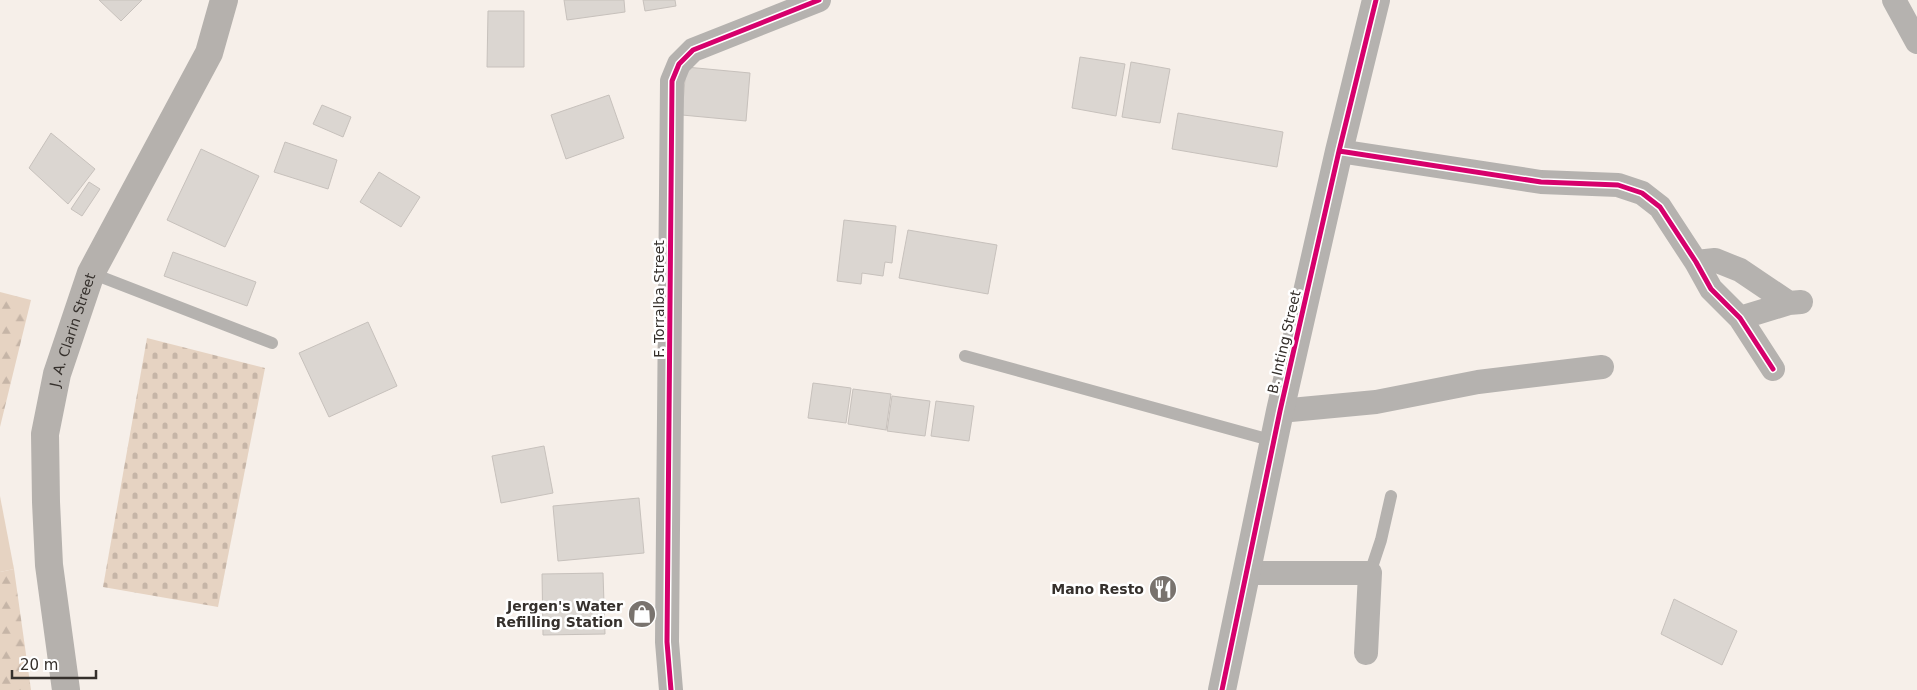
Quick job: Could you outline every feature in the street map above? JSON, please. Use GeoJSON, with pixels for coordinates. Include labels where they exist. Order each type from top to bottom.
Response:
{"type":"FeatureCollection","features":[{"type":"Feature","properties":{"kind":"main road","name":"J. A. Clarin Street"},"geometry":{"type":"LineString","coordinates":[[66,690],[49,565],[46,502],[46,434],[57,374],[91,273],[209,53],[224,0]]}},
{"type":"Feature","properties":{"kind":"street","name":"F. Torralba Street"},"geometry":{"type":"LineString","coordinates":[[671,690],[667,642],[672,81],[679,64],[693,50],[819,0]]}},
{"type":"Feature","properties":{"kind":"street","name":"B. Inting Street"},"geometry":{"type":"LineString","coordinates":[[1222,690],[1280,411],[1339,151],[1376,0]]}},
{"type":"Feature","properties":{"kind":"street"},"geometry":{"type":"LineString","coordinates":[[1894,0],[1917,42]]}},
{"type":"Feature","properties":{"kind":"street"},"geometry":{"type":"LineString","coordinates":[[1339,151],[1542,182],[1618,185],[1642,193],[1660,207],[1712,289],[1740,318],[1773,369]]}},
{"type":"Feature","properties":{"kind":"street"},"geometry":{"type":"LineString","coordinates":[[1696,262],[1715,260],[1740,270],[1796,303],[1740,318]]}},
{"type":"Feature","properties":{"kind":"street"},"geometry":{"type":"LineString","coordinates":[[1280,411],[1376,402],[1478,382],[1602,367]]}},
{"type":"Feature","properties":{"kind":"street"},"geometry":{"type":"LineString","coordinates":[[1248,572],[1370,573],[1366,653]]}},
{"type":"Feature","properties":{"kind":"lane"},"geometry":{"type":"LineString","coordinates":[[91,273],[272,344]]}},
{"type":"Feature","properties":{"kind":"lane"},"geometry":{"type":"LineString","coordinates":[[965,356],[1274,441]]}},
{"type":"Feature","properties":{"kind":"lane"},"geometry":{"type":"LineString","coordinates":[[1370,573],[1381,540],[1390,496]]}},
{"type":"Feature","properties":{"kind":"green space"},"geometry":{"type":"Polygon","coordinates":[[[0,292],[31,300],[0,427],[0,292]]]}},
{"type":"Feature","properties":{"kind":"green space"},"geometry":{"type":"Polygon","coordinates":[[[147,338],[265,368],[218,607],[103,587],[147,338]]]}},
{"type":"Feature","properties":{"kind":"green space"},"geometry":{"type":"Polygon","coordinates":[[[0,496],[14,569],[0,572],[0,496]]]}},
{"type":"Feature","properties":{"kind":"green space"},"geometry":{"type":"Polygon","coordinates":[[[14,569],[31,690],[0,690],[0,572],[14,569]]]}},
{"type":"Feature","properties":{"kind":"building"},"geometry":{"type":"Polygon","coordinates":[[[99,0],[142,0],[121,21],[99,0]]]}},
{"type":"Feature","properties":{"kind":"building"},"geometry":{"type":"Polygon","coordinates":[[[564,0],[624,0],[625,12],[567,20],[564,0]]]}},
{"type":"Feature","properties":{"kind":"building"},"geometry":{"type":"Polygon","coordinates":[[[643,0],[675,0],[676,6],[645,11],[643,0]]]}},
{"type":"Feature","properties":{"kind":"building"},"geometry":{"type":"Polygon","coordinates":[[[488,11],[524,11],[524,67],[487,67],[488,11]]]}},
{"type":"Feature","properties":{"kind":"building"},"geometry":{"type":"Polygon","coordinates":[[[1080,57],[1125,64],[1116,116],[1072,108],[1080,57]]]}},
{"type":"Feature","properties":{"kind":"building"},"geometry":{"type":"Polygon","coordinates":[[[1131,62],[1170,69],[1160,123],[1122,117],[1131,62]]]}},
{"type":"Feature","properties":{"kind":"building"},"geometry":{"type":"Polygon","coordinates":[[[686,67],[750,73],[746,121],[682,115],[686,67]]]}},
{"type":"Feature","properties":{"kind":"building"},"geometry":{"type":"Polygon","coordinates":[[[609,95],[624,138],[566,159],[551,115],[609,95]]]}},
{"type":"Feature","properties":{"kind":"building"},"geometry":{"type":"Polygon","coordinates":[[[322,105],[351,117],[343,137],[313,124],[322,105]]]}},
{"type":"Feature","properties":{"kind":"building"},"geometry":{"type":"Polygon","coordinates":[[[1178,113],[1283,132],[1277,167],[1172,149],[1178,113]]]}},
{"type":"Feature","properties":{"kind":"building"},"geometry":{"type":"Polygon","coordinates":[[[51,133],[95,169],[68,204],[29,168],[51,133]]]}},
{"type":"Feature","properties":{"kind":"building"},"geometry":{"type":"Polygon","coordinates":[[[285,142],[337,160],[328,189],[274,172],[285,142]]]}},
{"type":"Feature","properties":{"kind":"building"},"geometry":{"type":"Polygon","coordinates":[[[201,149],[259,176],[225,247],[167,220],[201,149]]]}},
{"type":"Feature","properties":{"kind":"building"},"geometry":{"type":"Polygon","coordinates":[[[379,172],[420,197],[401,227],[360,202],[379,172]]]}},
{"type":"Feature","properties":{"kind":"building"},"geometry":{"type":"Polygon","coordinates":[[[89,182],[100,189],[82,216],[71,209],[89,182]]]}},
{"type":"Feature","properties":{"kind":"building"},"geometry":{"type":"Polygon","coordinates":[[[844,220],[896,226],[892,263],[885,262],[883,276],[862,273],[861,284],[837,281],[844,220]]]}},
{"type":"Feature","properties":{"kind":"building"},"geometry":{"type":"Polygon","coordinates":[[[908,230],[997,245],[988,294],[899,278],[908,230]]]}},
{"type":"Feature","properties":{"kind":"building"},"geometry":{"type":"Polygon","coordinates":[[[173,252],[256,282],[247,306],[164,276],[173,252]]]}},
{"type":"Feature","properties":{"kind":"building"},"geometry":{"type":"Polygon","coordinates":[[[368,322],[397,386],[329,417],[299,353],[368,322]]]}},
{"type":"Feature","properties":{"kind":"building"},"geometry":{"type":"Polygon","coordinates":[[[813,383],[851,388],[846,423],[808,418],[813,383]]]}},
{"type":"Feature","properties":{"kind":"building"},"geometry":{"type":"Polygon","coordinates":[[[853,389],[891,394],[886,430],[848,424],[853,389]]]}},
{"type":"Feature","properties":{"kind":"building"},"geometry":{"type":"Polygon","coordinates":[[[892,396],[930,401],[925,436],[887,431],[892,396]]]}},
{"type":"Feature","properties":{"kind":"building"},"geometry":{"type":"Polygon","coordinates":[[[936,401],[974,406],[969,441],[931,436],[936,401]]]}},
{"type":"Feature","properties":{"kind":"building"},"geometry":{"type":"Polygon","coordinates":[[[544,446],[553,493],[501,503],[492,456],[544,446]]]}},
{"type":"Feature","properties":{"kind":"building"},"geometry":{"type":"Polygon","coordinates":[[[639,498],[644,553],[558,561],[553,506],[639,498]]]}},
{"type":"Feature","properties":{"kind":"building"},"geometry":{"type":"Polygon","coordinates":[[[603,573],[605,634],[543,635],[542,574],[603,573]]]}},
{"type":"Feature","properties":{"kind":"building"},"geometry":{"type":"Polygon","coordinates":[[[1674,599],[1737,631],[1722,665],[1661,634],[1674,599]]]}},
{"type":"Feature","properties":{"kind":"cycle path"},"geometry":{"type":"LineString","coordinates":[[671,690],[667,642],[672,81],[679,64],[693,50],[819,0]]}},
{"type":"Feature","properties":{"kind":"cycle path"},"geometry":{"type":"LineString","coordinates":[[1222,690],[1280,411],[1339,151],[1376,0]]}},
{"type":"Feature","properties":{"kind":"cycle path"},"geometry":{"type":"LineString","coordinates":[[1339,151],[1541,182],[1618,185],[1642,193],[1660,207],[1696,262],[1711,289],[1740,318],[1773,369]]}},
{"type":"Feature","properties":{"kind":"place","name":"Mano Resto"},"geometry":{"type":"Point","coordinates":[1163,589]}},
{"type":"Feature","properties":{"kind":"place","name":"Jergen's Water Refilling Station"},"geometry":{"type":"Point","coordinates":[642,614]}}]}
